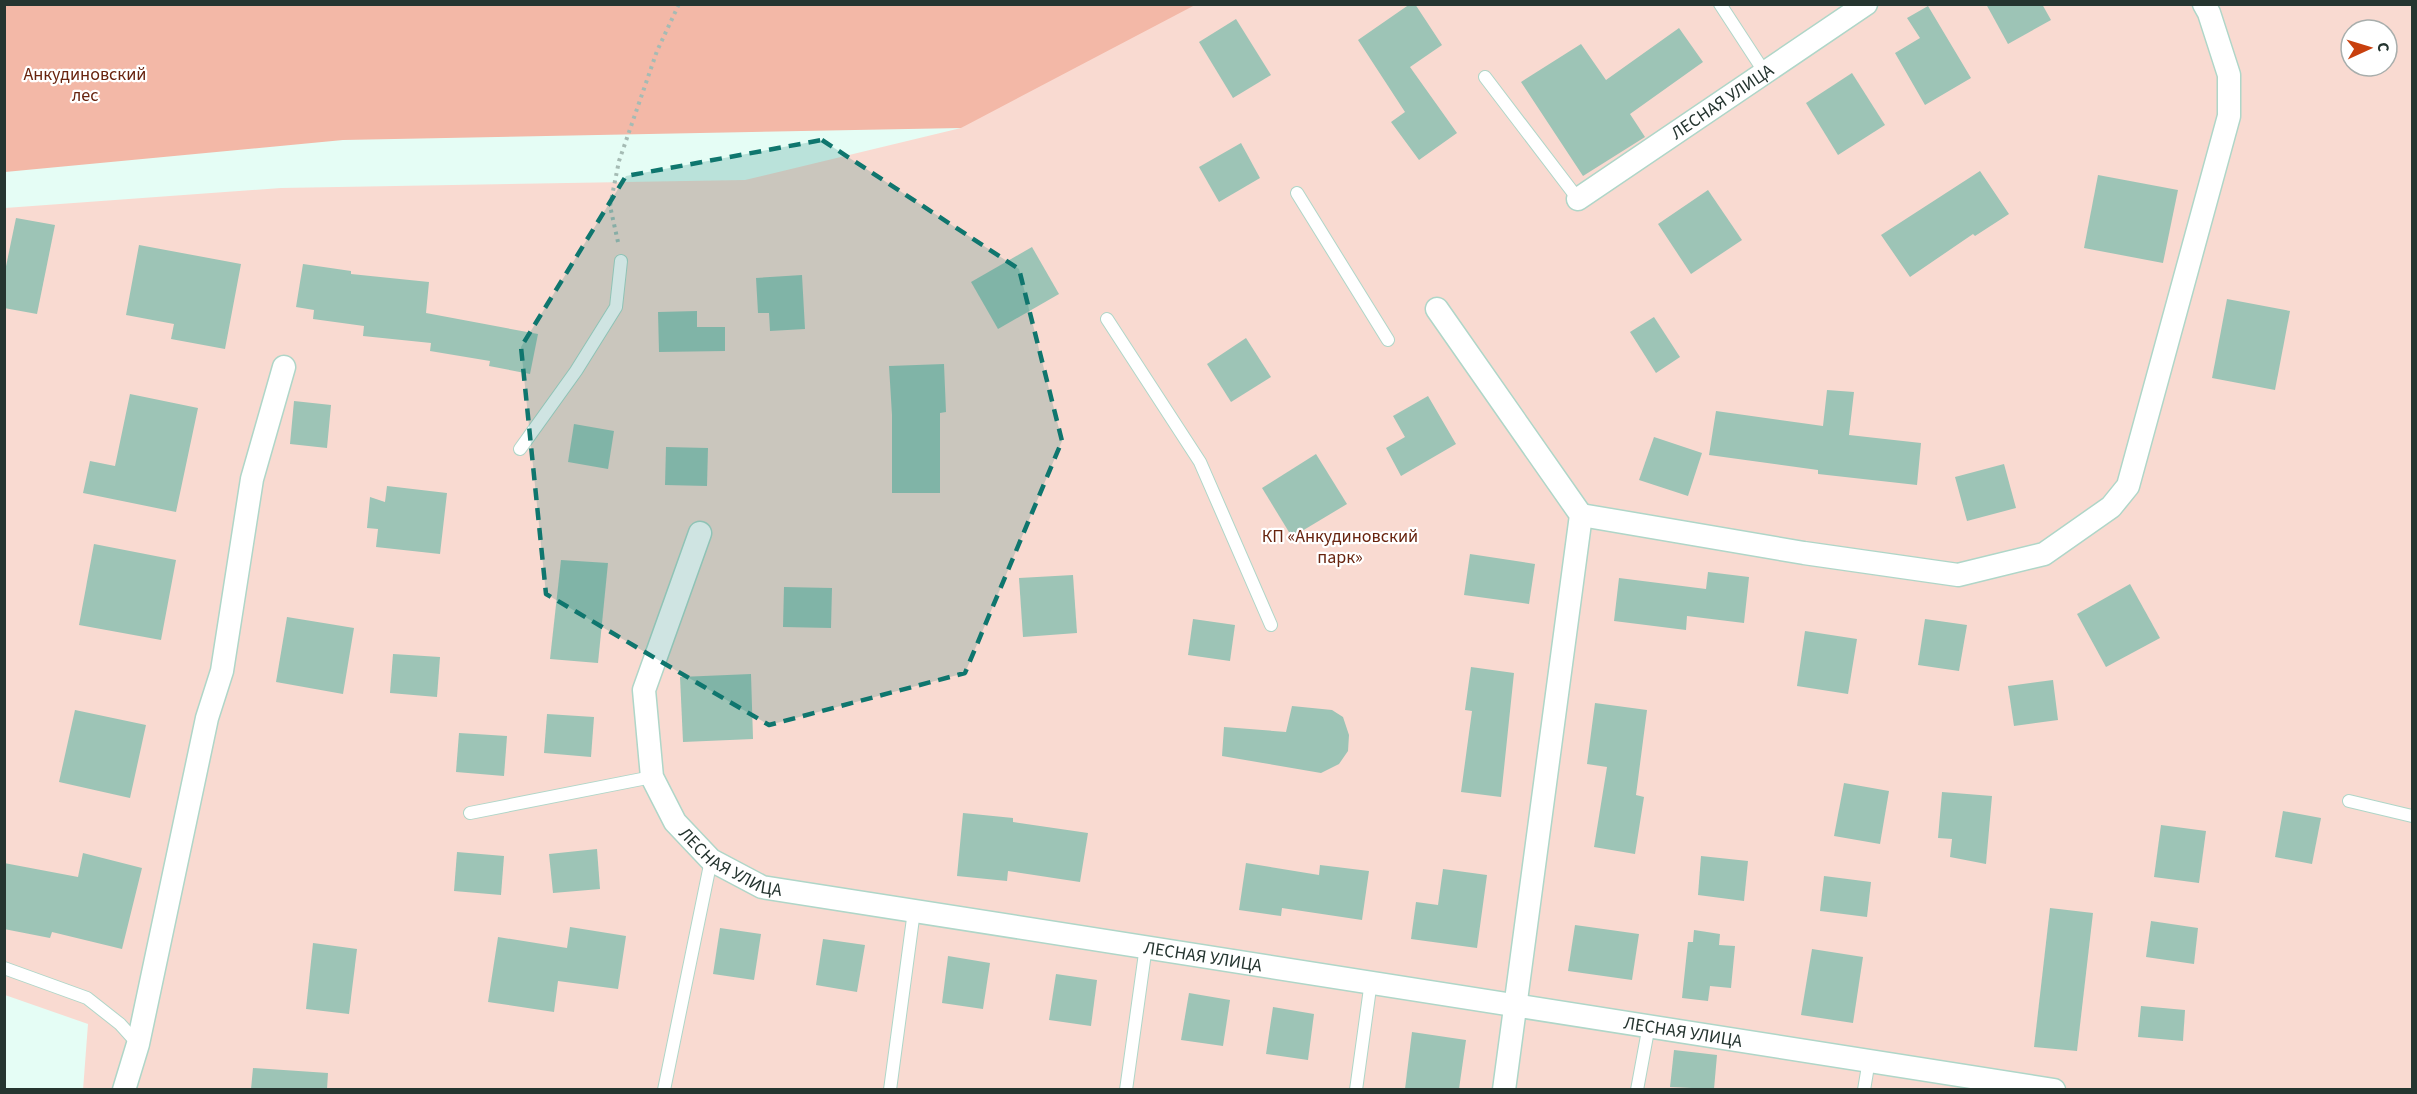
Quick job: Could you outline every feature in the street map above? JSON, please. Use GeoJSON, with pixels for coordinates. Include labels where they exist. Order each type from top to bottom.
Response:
{"type":"FeatureCollection","features":[{"type":"Feature","properties":{"kind":"street","name":"ЛЕСНАЯ УЛИЦА"},"geometry":{"type":"LineString","coordinates":[[1578,199],[1866,4]]}},
{"type":"Feature","properties":{"kind":"street"},"geometry":{"type":"LineString","coordinates":[[1581,515],[1804,553],[1958,575],[2044,554],[2110,507],[2128,486],[2229,116],[2229,75],[2204,4]]}},
{"type":"Feature","properties":{"kind":"street"},"geometry":{"type":"LineString","coordinates":[[1437,309],[1581,515],[1504,1089]]}},
{"type":"Feature","properties":{"kind":"street"},"geometry":{"type":"LineString","coordinates":[[124,1089],[138,1044],[207,718],[222,671],[252,479],[284,367]]}},
{"type":"Feature","properties":{"kind":"street","name":"ЛЕСНАЯ УЛИЦА"},"geometry":{"type":"LineString","coordinates":[[700,533],[644,690],[652,777],[675,822],[711,860],[762,887],[2054,1089]]}},
{"type":"Feature","properties":{"kind":"lane"},"geometry":{"type":"LineString","coordinates":[[1720,4],[1765,73]]}},
{"type":"Feature","properties":{"kind":"lane"},"geometry":{"type":"LineString","coordinates":[[1485,76],[1578,199]]}},
{"type":"Feature","properties":{"kind":"lane"},"geometry":{"type":"LineString","coordinates":[[1298,194],[1388,340]]}},
{"type":"Feature","properties":{"kind":"lane"},"geometry":{"type":"LineString","coordinates":[[520,449],[576,371],[616,307],[621,261]]}},
{"type":"Feature","properties":{"kind":"lane"},"geometry":{"type":"LineString","coordinates":[[1107,319],[1200,462],[1271,625]]}},
{"type":"Feature","properties":{"kind":"lane"},"geometry":{"type":"LineString","coordinates":[[470,813],[652,777]]}},
{"type":"Feature","properties":{"kind":"lane"},"geometry":{"type":"LineString","coordinates":[[2349,801],[2412,816]]}},
{"type":"Feature","properties":{"kind":"lane"},"geometry":{"type":"LineString","coordinates":[[664,1089],[711,860]]}},
{"type":"Feature","properties":{"kind":"lane"},"geometry":{"type":"LineString","coordinates":[[890,1089],[914,910]]}},
{"type":"Feature","properties":{"kind":"lane"},"geometry":{"type":"LineString","coordinates":[[1126,1089],[1146,946]]}},
{"type":"Feature","properties":{"kind":"lane"},"geometry":{"type":"LineString","coordinates":[[4,968],[87,998],[120,1024],[138,1044]]}},
{"type":"Feature","properties":{"kind":"lane"},"geometry":{"type":"LineString","coordinates":[[1356,1089],[1371,981]]}},
{"type":"Feature","properties":{"kind":"lane"},"geometry":{"type":"LineString","coordinates":[[1638,1089],[1648,1025]]}},
{"type":"Feature","properties":{"kind":"lane"},"geometry":{"type":"LineString","coordinates":[[1864,1089],[1869,1060]]}},
{"type":"Feature","properties":{"kind":"path"},"geometry":{"type":"LineString","coordinates":[[621,261],[610,206],[619,161],[657,51],[679,4]]}},
{"type":"Feature","properties":{"kind":"highlighted area"},"geometry":{"type":"Polygon","coordinates":[[[822,140],[1019,269],[1062,441],[965,673],[769,725],[546,594],[521,347],[626,176],[822,140]]]}},
{"type":"Feature","properties":{"kind":"green space","name":"Анкудиновский лес"},"geometry":{"type":"Polygon","coordinates":[[[5,4],[1195,5],[961,128],[343,140],[5,172],[5,4]]]}},
{"type":"Feature","properties":{"kind":"green space","name":"КП «Анкудиновский парк»"},"geometry":{"type":"Polygon","coordinates":[[[1144,5],[2412,5],[2412,1089],[83,1090],[88,1024],[5,995],[5,208],[281,188],[745,180],[961,128],[1144,5]]]}},
{"type":"Feature","properties":{"kind":"building"},"geometry":{"type":"Polygon","coordinates":[[[1410,4],[1415,4],[1442,45],[1410,67],[1457,133],[1419,160],[1391,122],[1405,112],[1358,40],[1410,4]]]}},
{"type":"Feature","properties":{"kind":"building"},"geometry":{"type":"Polygon","coordinates":[[[1986,4],[2042,4],[2051,20],[2008,44],[1986,4]]]}},
{"type":"Feature","properties":{"kind":"building"},"geometry":{"type":"Polygon","coordinates":[[[1928,6],[1971,78],[1925,105],[1895,53],[1920,38],[1907,18],[1928,6]]]}},
{"type":"Feature","properties":{"kind":"building"},"geometry":{"type":"Polygon","coordinates":[[[1236,19],[1271,75],[1233,98],[1199,42],[1236,19]]]}},
{"type":"Feature","properties":{"kind":"building"},"geometry":{"type":"Polygon","coordinates":[[[1679,28],[1703,62],[1630,114],[1645,137],[1583,176],[1521,82],[1581,44],[1606,80],[1679,28]]]}},
{"type":"Feature","properties":{"kind":"building"},"geometry":{"type":"Polygon","coordinates":[[[1852,73],[1885,125],[1838,155],[1806,103],[1852,73]]]}},
{"type":"Feature","properties":{"kind":"building"},"geometry":{"type":"Polygon","coordinates":[[[1241,143],[1260,178],[1219,202],[1199,167],[1241,143]]]}},
{"type":"Feature","properties":{"kind":"building"},"geometry":{"type":"Polygon","coordinates":[[[1980,171],[2009,214],[1975,236],[1973,234],[1910,277],[1881,235],[1980,171]]]}},
{"type":"Feature","properties":{"kind":"building"},"geometry":{"type":"Polygon","coordinates":[[[2098,175],[2178,190],[2163,263],[2084,248],[2098,175]]]}},
{"type":"Feature","properties":{"kind":"building"},"geometry":{"type":"Polygon","coordinates":[[[1708,190],[1742,240],[1691,274],[1658,224],[1708,190]]]}},
{"type":"Feature","properties":{"kind":"building"},"geometry":{"type":"Polygon","coordinates":[[[16,218],[55,225],[37,314],[4,308],[4,276],[16,218]]]}},
{"type":"Feature","properties":{"kind":"building"},"geometry":{"type":"Polygon","coordinates":[[[139,245],[241,264],[225,349],[171,339],[174,324],[126,315],[139,245]]]}},
{"type":"Feature","properties":{"kind":"building"},"geometry":{"type":"Polygon","coordinates":[[[1032,247],[1059,294],[998,329],[971,282],[1032,247]]]}},
{"type":"Feature","properties":{"kind":"building"},"geometry":{"type":"Polygon","coordinates":[[[303,264],[351,271],[351,274],[429,282],[426,313],[538,334],[530,374],[489,366],[490,361],[430,351],[431,343],[363,336],[364,326],[313,319],[314,310],[296,307],[303,264]]]}},
{"type":"Feature","properties":{"kind":"building"},"geometry":{"type":"Polygon","coordinates":[[[802,275],[805,329],[770,331],[769,313],[758,313],[756,278],[802,275]]]}},
{"type":"Feature","properties":{"kind":"building"},"geometry":{"type":"Polygon","coordinates":[[[2227,299],[2290,311],[2275,390],[2212,378],[2227,299]]]}},
{"type":"Feature","properties":{"kind":"building"},"geometry":{"type":"Polygon","coordinates":[[[697,311],[697,327],[725,327],[725,351],[659,352],[658,312],[697,311]]]}},
{"type":"Feature","properties":{"kind":"building"},"geometry":{"type":"Polygon","coordinates":[[[1654,317],[1680,357],[1656,373],[1630,332],[1654,317]]]}},
{"type":"Feature","properties":{"kind":"building"},"geometry":{"type":"Polygon","coordinates":[[[1246,338],[1271,377],[1231,402],[1207,364],[1246,338]]]}},
{"type":"Feature","properties":{"kind":"building"},"geometry":{"type":"Polygon","coordinates":[[[944,364],[946,412],[940,413],[940,493],[892,493],[892,415],[889,366],[944,364]]]}},
{"type":"Feature","properties":{"kind":"building"},"geometry":{"type":"Polygon","coordinates":[[[1827,390],[1854,392],[1849,435],[1921,443],[1917,485],[1818,474],[1818,470],[1709,455],[1716,411],[1823,426],[1827,390]]]}},
{"type":"Feature","properties":{"kind":"building"},"geometry":{"type":"Polygon","coordinates":[[[130,394],[198,408],[176,512],[83,493],[90,461],[115,466],[130,394]]]}},
{"type":"Feature","properties":{"kind":"building"},"geometry":{"type":"Polygon","coordinates":[[[1428,396],[1456,444],[1401,476],[1386,448],[1405,437],[1393,416],[1428,396]]]}},
{"type":"Feature","properties":{"kind":"building"},"geometry":{"type":"Polygon","coordinates":[[[294,401],[331,405],[327,448],[290,444],[294,401]]]}},
{"type":"Feature","properties":{"kind":"building"},"geometry":{"type":"Polygon","coordinates":[[[574,424],[614,431],[608,469],[568,462],[574,424]]]}},
{"type":"Feature","properties":{"kind":"building"},"geometry":{"type":"Polygon","coordinates":[[[1654,437],[1702,453],[1688,496],[1639,480],[1654,437]]]}},
{"type":"Feature","properties":{"kind":"building"},"geometry":{"type":"Polygon","coordinates":[[[666,447],[708,448],[707,486],[665,485],[666,447]]]}},
{"type":"Feature","properties":{"kind":"building"},"geometry":{"type":"Polygon","coordinates":[[[1316,454],[1347,504],[1292,537],[1262,488],[1316,454]]]}},
{"type":"Feature","properties":{"kind":"building"},"geometry":{"type":"Polygon","coordinates":[[[2004,464],[2016,508],[1967,521],[1955,477],[2004,464]]]}},
{"type":"Feature","properties":{"kind":"building"},"geometry":{"type":"Polygon","coordinates":[[[387,486],[447,493],[440,554],[376,547],[378,529],[367,528],[370,497],[385,502],[387,486]]]}},
{"type":"Feature","properties":{"kind":"building"},"geometry":{"type":"Polygon","coordinates":[[[94,544],[176,560],[161,640],[79,625],[94,544]]]}},
{"type":"Feature","properties":{"kind":"building"},"geometry":{"type":"Polygon","coordinates":[[[1470,554],[1535,564],[1529,604],[1464,595],[1470,554]]]}},
{"type":"Feature","properties":{"kind":"building"},"geometry":{"type":"Polygon","coordinates":[[[561,560],[608,563],[598,663],[550,659],[561,560]]]}},
{"type":"Feature","properties":{"kind":"building"},"geometry":{"type":"Polygon","coordinates":[[[1708,572],[1749,577],[1744,623],[1687,616],[1686,630],[1614,621],[1619,578],[1706,589],[1708,572]]]}},
{"type":"Feature","properties":{"kind":"building"},"geometry":{"type":"Polygon","coordinates":[[[1073,575],[1077,633],[1023,637],[1019,578],[1073,575]]]}},
{"type":"Feature","properties":{"kind":"building"},"geometry":{"type":"Polygon","coordinates":[[[2130,584],[2160,638],[2106,667],[2077,614],[2130,584]]]}},
{"type":"Feature","properties":{"kind":"building"},"geometry":{"type":"Polygon","coordinates":[[[784,587],[832,588],[831,628],[783,627],[784,587]]]}},
{"type":"Feature","properties":{"kind":"building"},"geometry":{"type":"Polygon","coordinates":[[[287,617],[354,628],[343,694],[276,682],[287,617]]]}},
{"type":"Feature","properties":{"kind":"building"},"geometry":{"type":"Polygon","coordinates":[[[1193,619],[1235,625],[1230,661],[1188,655],[1193,619]]]}},
{"type":"Feature","properties":{"kind":"building"},"geometry":{"type":"Polygon","coordinates":[[[1925,619],[1967,625],[1959,671],[1918,665],[1925,619]]]}},
{"type":"Feature","properties":{"kind":"building"},"geometry":{"type":"Polygon","coordinates":[[[1805,631],[1857,639],[1848,694],[1797,686],[1805,631]]]}},
{"type":"Feature","properties":{"kind":"building"},"geometry":{"type":"Polygon","coordinates":[[[393,654],[440,657],[437,697],[390,693],[393,654]]]}},
{"type":"Feature","properties":{"kind":"building"},"geometry":{"type":"Polygon","coordinates":[[[1471,667],[1514,673],[1501,797],[1461,792],[1472,711],[1465,710],[1471,667]]]}},
{"type":"Feature","properties":{"kind":"building"},"geometry":{"type":"Polygon","coordinates":[[[751,674],[753,739],[683,742],[680,677],[751,674]]]}},
{"type":"Feature","properties":{"kind":"building"},"geometry":{"type":"Polygon","coordinates":[[[2053,680],[2058,720],[2014,726],[2008,686],[2053,680]]]}},
{"type":"Feature","properties":{"kind":"building"},"geometry":{"type":"Polygon","coordinates":[[[1595,703],[1647,710],[1636,795],[1644,797],[1635,854],[1594,847],[1607,767],[1587,764],[1595,703]]]}},
{"type":"Feature","properties":{"kind":"building"},"geometry":{"type":"Polygon","coordinates":[[[1292,706],[1332,710],[1343,717],[1349,735],[1348,751],[1339,764],[1321,773],[1222,756],[1224,727],[1286,732],[1292,706]]]}},
{"type":"Feature","properties":{"kind":"building"},"geometry":{"type":"Polygon","coordinates":[[[75,710],[146,725],[130,798],[59,782],[75,710]]]}},
{"type":"Feature","properties":{"kind":"building"},"geometry":{"type":"Polygon","coordinates":[[[547,714],[594,717],[591,757],[544,753],[547,714]]]}},
{"type":"Feature","properties":{"kind":"building"},"geometry":{"type":"Polygon","coordinates":[[[459,733],[507,736],[504,776],[456,772],[459,733]]]}},
{"type":"Feature","properties":{"kind":"building"},"geometry":{"type":"Polygon","coordinates":[[[1844,783],[1889,791],[1880,844],[1834,836],[1844,783]]]}},
{"type":"Feature","properties":{"kind":"building"},"geometry":{"type":"Polygon","coordinates":[[[1942,792],[1992,796],[1986,864],[1950,857],[1952,839],[1938,838],[1942,792]]]}},
{"type":"Feature","properties":{"kind":"building"},"geometry":{"type":"Polygon","coordinates":[[[2283,811],[2321,818],[2312,864],[2275,857],[2283,811]]]}},
{"type":"Feature","properties":{"kind":"building"},"geometry":{"type":"Polygon","coordinates":[[[963,813],[1013,818],[1013,822],[1088,833],[1080,882],[1008,871],[1007,881],[957,876],[963,813]]]}},
{"type":"Feature","properties":{"kind":"building"},"geometry":{"type":"Polygon","coordinates":[[[2161,825],[2206,831],[2199,883],[2154,877],[2161,825]]]}},
{"type":"Feature","properties":{"kind":"building"},"geometry":{"type":"Polygon","coordinates":[[[597,849],[600,889],[553,893],[549,854],[597,849]]]}},
{"type":"Feature","properties":{"kind":"building"},"geometry":{"type":"Polygon","coordinates":[[[457,852],[504,856],[501,895],[454,891],[457,852]]]}},
{"type":"Feature","properties":{"kind":"building"},"geometry":{"type":"Polygon","coordinates":[[[83,853],[142,868],[122,949],[52,932],[50,938],[4,929],[4,863],[78,877],[83,853]]]}},
{"type":"Feature","properties":{"kind":"building"},"geometry":{"type":"Polygon","coordinates":[[[1701,856],[1748,861],[1744,901],[1698,895],[1701,856]]]}},
{"type":"Feature","properties":{"kind":"building"},"geometry":{"type":"Polygon","coordinates":[[[1246,863],[1319,875],[1320,865],[1369,871],[1362,920],[1282,908],[1281,916],[1239,910],[1246,863]]]}},
{"type":"Feature","properties":{"kind":"building"},"geometry":{"type":"Polygon","coordinates":[[[1443,869],[1487,875],[1477,948],[1411,939],[1416,902],[1438,905],[1443,869]]]}},
{"type":"Feature","properties":{"kind":"building"},"geometry":{"type":"Polygon","coordinates":[[[1824,876],[1871,882],[1867,917],[1820,911],[1824,876]]]}},
{"type":"Feature","properties":{"kind":"building"},"geometry":{"type":"Polygon","coordinates":[[[2050,908],[2093,913],[2077,1051],[2034,1047],[2050,908]]]}},
{"type":"Feature","properties":{"kind":"building"},"geometry":{"type":"Polygon","coordinates":[[[2151,921],[2198,928],[2194,964],[2146,957],[2151,921]]]}},
{"type":"Feature","properties":{"kind":"building"},"geometry":{"type":"Polygon","coordinates":[[[1575,925],[1639,934],[1632,980],[1568,971],[1575,925]]]}},
{"type":"Feature","properties":{"kind":"building"},"geometry":{"type":"Polygon","coordinates":[[[570,927],[626,936],[618,989],[558,981],[554,1012],[488,1002],[498,937],[567,948],[570,927]]]}},
{"type":"Feature","properties":{"kind":"building"},"geometry":{"type":"Polygon","coordinates":[[[720,928],[761,934],[754,980],[713,974],[720,928]]]}},
{"type":"Feature","properties":{"kind":"building"},"geometry":{"type":"Polygon","coordinates":[[[1694,930],[1720,934],[1719,945],[1735,946],[1731,988],[1710,986],[1708,1001],[1682,998],[1688,942],[1693,942],[1694,930]]]}},
{"type":"Feature","properties":{"kind":"building"},"geometry":{"type":"Polygon","coordinates":[[[823,939],[865,945],[857,992],[816,985],[823,939]]]}},
{"type":"Feature","properties":{"kind":"building"},"geometry":{"type":"Polygon","coordinates":[[[313,943],[357,949],[349,1014],[306,1009],[313,943]]]}},
{"type":"Feature","properties":{"kind":"building"},"geometry":{"type":"Polygon","coordinates":[[[1812,949],[1863,957],[1853,1023],[1801,1015],[1812,949]]]}},
{"type":"Feature","properties":{"kind":"building"},"geometry":{"type":"Polygon","coordinates":[[[948,956],[990,963],[983,1009],[942,1003],[948,956]]]}},
{"type":"Feature","properties":{"kind":"building"},"geometry":{"type":"Polygon","coordinates":[[[1056,974],[1097,980],[1091,1026],[1049,1020],[1056,974]]]}},
{"type":"Feature","properties":{"kind":"building"},"geometry":{"type":"Polygon","coordinates":[[[1189,993],[1230,1000],[1223,1046],[1181,1040],[1189,993]]]}},
{"type":"Feature","properties":{"kind":"building"},"geometry":{"type":"Polygon","coordinates":[[[2141,1006],[2185,1010],[2183,1041],[2138,1037],[2141,1006]]]}},
{"type":"Feature","properties":{"kind":"building"},"geometry":{"type":"Polygon","coordinates":[[[1273,1007],[1314,1014],[1308,1060],[1266,1054],[1273,1007]]]}},
{"type":"Feature","properties":{"kind":"building"},"geometry":{"type":"Polygon","coordinates":[[[1412,1032],[1466,1040],[1459,1089],[1405,1089],[1412,1032]]]}},
{"type":"Feature","properties":{"kind":"building"},"geometry":{"type":"Polygon","coordinates":[[[1674,1050],[1717,1055],[1714,1089],[1670,1087],[1674,1050]]]}},
{"type":"Feature","properties":{"kind":"building"},"geometry":{"type":"Polygon","coordinates":[[[253,1068],[328,1073],[327,1089],[251,1089],[253,1068]]]}}]}
